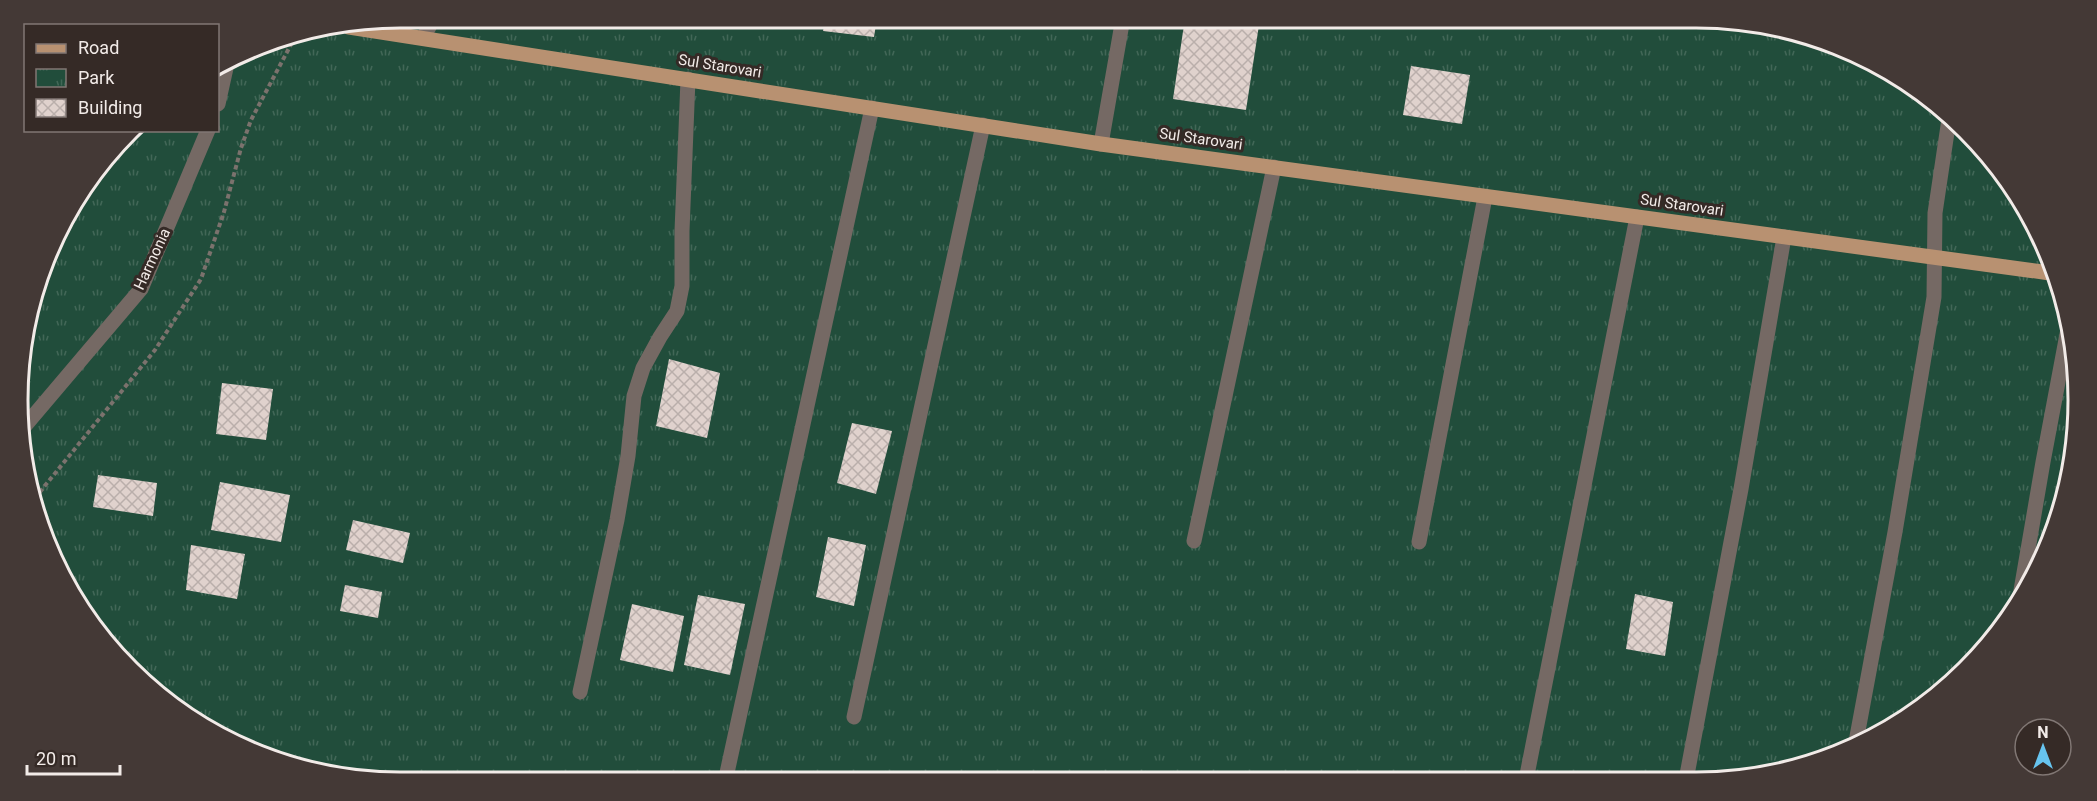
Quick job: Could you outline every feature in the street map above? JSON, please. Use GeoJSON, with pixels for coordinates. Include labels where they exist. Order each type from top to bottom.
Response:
{"type":"FeatureCollection","features":[{"type":"Feature","properties":{"kind":"main road","name":"Sul Starovari"},"geometry":{"type":"LineString","coordinates":[[369,30],[1101,144],[2046,272]]}},
{"type":"Feature","properties":{"kind":"street"},"geometry":{"type":"LineString","coordinates":[[423,38],[428,28]]}},
{"type":"Feature","properties":{"kind":"street"},"geometry":{"type":"LineString","coordinates":[[1101,144],[1121,28]]}},
{"type":"Feature","properties":{"kind":"street"},"geometry":{"type":"LineString","coordinates":[[219,100],[225,72]]}},
{"type":"Feature","properties":{"kind":"street"},"geometry":{"type":"LineString","coordinates":[[580,692],[617,520],[628,456],[634,396],[643,368],[677,311],[682,286],[688,79]]}},
{"type":"Feature","properties":{"kind":"street"},"geometry":{"type":"LineString","coordinates":[[727,772],[872,108]]}},
{"type":"Feature","properties":{"kind":"street"},"geometry":{"type":"LineString","coordinates":[[854,717],[983,125]]}},
{"type":"Feature","properties":{"kind":"street"},"geometry":{"type":"LineString","coordinates":[[1857,736],[1895,532],[1934,297],[1935,213],[1948,126]]}},
{"type":"Feature","properties":{"kind":"street","name":"Harmonia"},"geometry":{"type":"LineString","coordinates":[[29,421],[141,289],[207,132]]}},
{"type":"Feature","properties":{"kind":"street"},"geometry":{"type":"LineString","coordinates":[[1194,541],[1274,167]]}},
{"type":"Feature","properties":{"kind":"street"},"geometry":{"type":"LineString","coordinates":[[1419,542],[1485,196]]}},
{"type":"Feature","properties":{"kind":"street"},"geometry":{"type":"LineString","coordinates":[[1528,772],[1637,217]]}},
{"type":"Feature","properties":{"kind":"street"},"geometry":{"type":"LineString","coordinates":[[1688,772],[1739,501],[1784,237]]}},
{"type":"Feature","properties":{"kind":"street"},"geometry":{"type":"LineString","coordinates":[[2023,578],[2064,348]]}},
{"type":"Feature","properties":{"kind":"path"},"geometry":{"type":"LineString","coordinates":[[40,492],[155,350],[201,279],[224,212],[251,120],[291,45]]}},
{"type":"Feature","properties":{"kind":"green space"},"geometry":{"type":"Polygon","coordinates":[[[400,28],[1696,28],[1745,32],[1793,41],[1861,67],[1923,105],[1960,137],[1976,155],[1992,174],[2019,215],[2049,281],[2065,352],[2068,376],[2068,425],[2056,497],[2030,565],[2006,607],[1976,646],[1942,680],[1903,710],[1839,744],[1793,760],[1745,769],[1721,772],[376,772],[304,760],[236,734],[194,710],[137,664],[105,627],[67,565],[41,497],[29,425],[29,376],[41,304],[57,258],[78,214],[91,194],[137,137],[143,132],[219,132],[219,76],[281,48],[352,32],[400,28]]]}},
{"type":"Feature","properties":{"kind":"building"},"geometry":{"type":"Polygon","coordinates":[[[823,28],[875,28],[874,37],[823,31],[823,28]]]}},
{"type":"Feature","properties":{"kind":"building"},"geometry":{"type":"Polygon","coordinates":[[[1184,28],[1259,28],[1246,110],[1173,99],[1184,28]]]}},
{"type":"Feature","properties":{"kind":"building"},"geometry":{"type":"Polygon","coordinates":[[[1411,66],[1470,75],[1462,124],[1403,115],[1411,66]]]}},
{"type":"Feature","properties":{"kind":"building"},"geometry":{"type":"Polygon","coordinates":[[[669,359],[720,373],[707,438],[656,426],[669,359]]]}},
{"type":"Feature","properties":{"kind":"building"},"geometry":{"type":"Polygon","coordinates":[[[222,383],[273,389],[266,440],[216,434],[222,383]]]}},
{"type":"Feature","properties":{"kind":"building"},"geometry":{"type":"Polygon","coordinates":[[[852,423],[892,431],[876,494],[837,483],[852,423]]]}},
{"type":"Feature","properties":{"kind":"building"},"geometry":{"type":"Polygon","coordinates":[[[98,475],[157,483],[153,516],[93,507],[98,475]]]}},
{"type":"Feature","properties":{"kind":"building"},"geometry":{"type":"Polygon","coordinates":[[[220,482],[290,495],[281,542],[211,530],[220,482]]]}},
{"type":"Feature","properties":{"kind":"building"},"geometry":{"type":"Polygon","coordinates":[[[353,520],[410,533],[403,563],[346,550],[353,520]]]}},
{"type":"Feature","properties":{"kind":"building"},"geometry":{"type":"Polygon","coordinates":[[[828,537],[866,545],[854,606],[816,597],[828,537]]]}},
{"type":"Feature","properties":{"kind":"building"},"geometry":{"type":"Polygon","coordinates":[[[191,545],[245,554],[237,599],[186,590],[191,545]]]}},
{"type":"Feature","properties":{"kind":"building"},"geometry":{"type":"Polygon","coordinates":[[[345,585],[382,592],[378,618],[340,611],[345,585]]]}},
{"type":"Feature","properties":{"kind":"building"},"geometry":{"type":"Polygon","coordinates":[[[1635,594],[1673,602],[1665,656],[1626,649],[1635,594]]]}},
{"type":"Feature","properties":{"kind":"building"},"geometry":{"type":"Polygon","coordinates":[[[698,595],[745,604],[730,675],[684,665],[698,595]]]}},
{"type":"Feature","properties":{"kind":"building"},"geometry":{"type":"Polygon","coordinates":[[[632,604],[684,616],[673,672],[620,660],[632,604]]]}}]}
